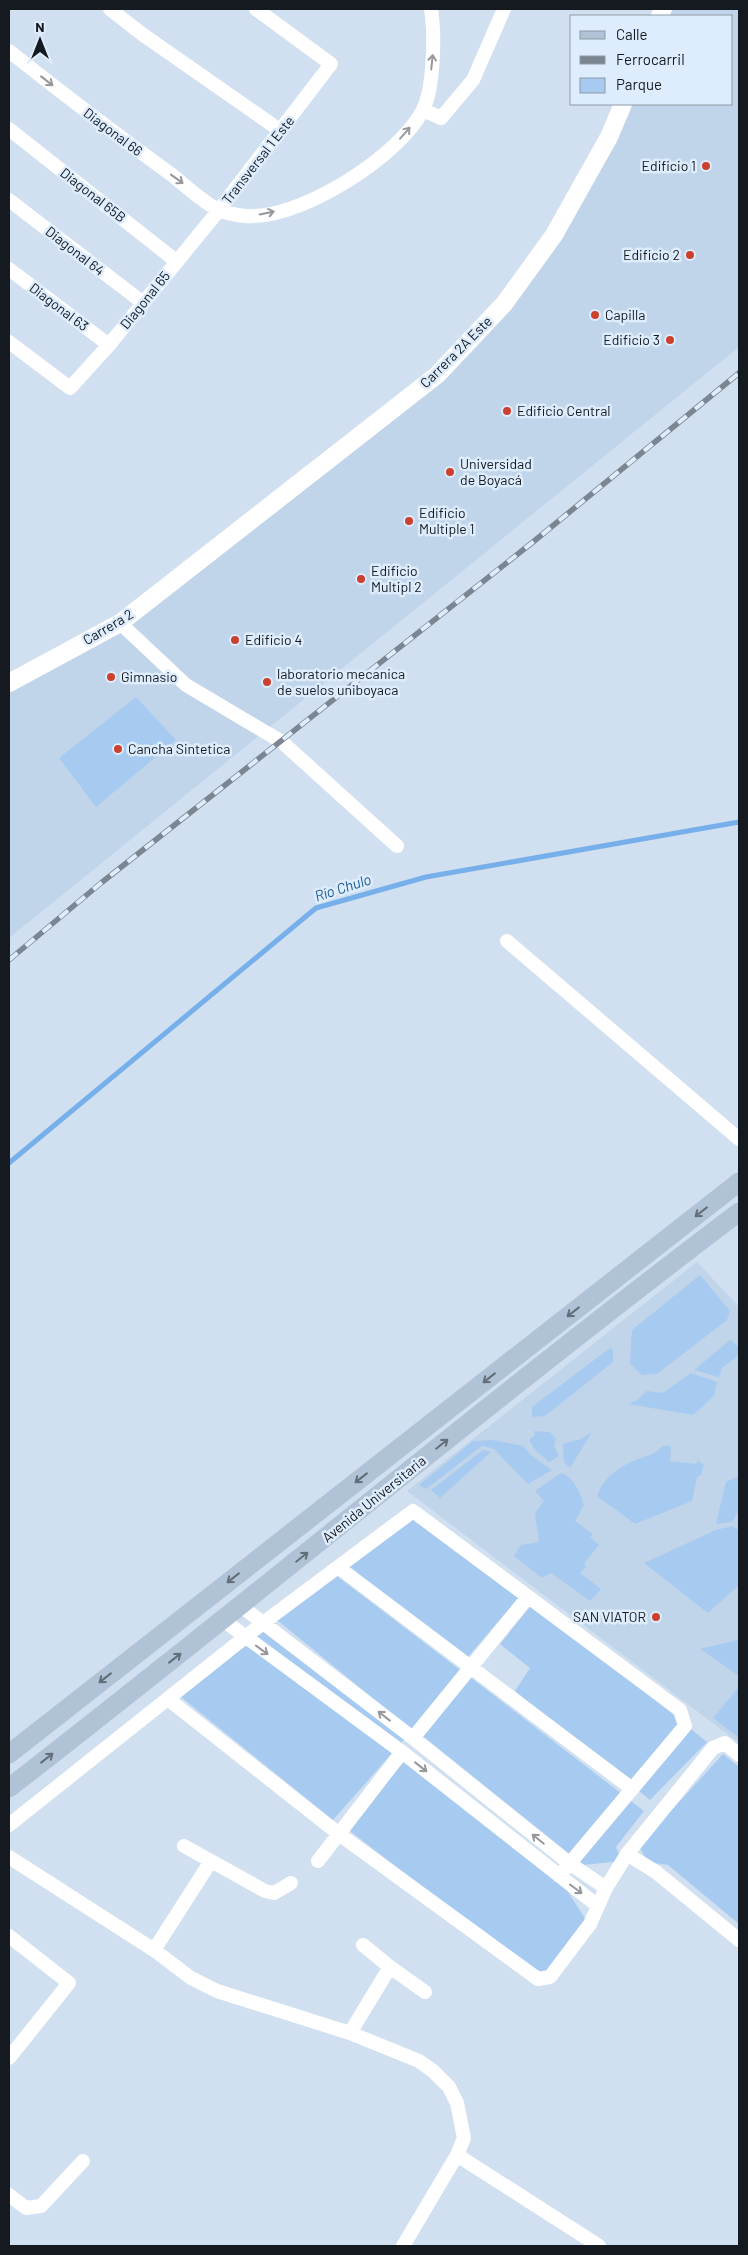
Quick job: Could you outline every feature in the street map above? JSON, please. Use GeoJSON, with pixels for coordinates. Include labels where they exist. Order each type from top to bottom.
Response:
{"type":"FeatureCollection","features":[{"type":"Feature","properties":{"kind":"main road","name":"Avenida Universitaria"},"geometry":{"type":"LineString","coordinates":[[9,1754],[739,1182]]}},
{"type":"Feature","properties":{"kind":"main road","name":"Avenida Universitaria"},"geometry":{"type":"LineString","coordinates":[[9,1788],[241,1606],[534,1370],[739,1212]]}},
{"type":"Feature","properties":{"kind":"street"},"geometry":{"type":"LineString","coordinates":[[110,9],[142,34],[281,131]]}},
{"type":"Feature","properties":{"kind":"street","name":"Transversal 1 Este"},"geometry":{"type":"LineString","coordinates":[[256,9],[331,64],[219,210],[254,216],[288,209],[318,198],[349,181],[377,161],[404,135],[423,110]]}},
{"type":"Feature","properties":{"kind":"street"},"geometry":{"type":"LineString","coordinates":[[431,9],[433,53],[430,82],[423,110],[441,118],[473,80],[504,9]]}},
{"type":"Feature","properties":{"kind":"street","name":"Diagonal 66"},"geometry":{"type":"LineString","coordinates":[[9,51],[82,109],[219,210]]}},
{"type":"Feature","properties":{"kind":"street","name":"Carrera 2A Este"},"geometry":{"type":"LineString","coordinates":[[200,560],[437,375],[504,304],[554,235],[609,137],[623,105]]}},
{"type":"Feature","properties":{"kind":"street","name":"Diagonal 65B"},"geometry":{"type":"LineString","coordinates":[[9,129],[176,261]]}},
{"type":"Feature","properties":{"kind":"street","name":"Diagonal 64"},"geometry":{"type":"LineString","coordinates":[[9,200],[142,302]]}},
{"type":"Feature","properties":{"kind":"street","name":"Diagonal 65"},"geometry":{"type":"LineString","coordinates":[[9,342],[70,388],[109,345],[142,302],[219,210]]}},
{"type":"Feature","properties":{"kind":"street","name":"Diagonal 63"},"geometry":{"type":"LineString","coordinates":[[9,269],[109,345]]}},
{"type":"Feature","properties":{"kind":"street","name":"Carrera 2"},"geometry":{"type":"LineString","coordinates":[[9,683],[120,623],[200,560]]}},
{"type":"Feature","properties":{"kind":"street"},"geometry":{"type":"LineString","coordinates":[[120,623],[186,685],[282,742],[397,846]]}},
{"type":"Feature","properties":{"kind":"street"},"geometry":{"type":"LineString","coordinates":[[507,941],[739,1139]]}},
{"type":"Feature","properties":{"kind":"street"},"geometry":{"type":"LineString","coordinates":[[9,1825],[263,1623],[414,1511],[680,1710],[685,1726],[559,1876]]}},
{"type":"Feature","properties":{"kind":"street"},"geometry":{"type":"LineString","coordinates":[[338,1567],[631,1788]]}},
{"type":"Feature","properties":{"kind":"street"},"geometry":{"type":"LineString","coordinates":[[413,1738],[528,1597]]}},
{"type":"Feature","properties":{"kind":"street"},"geometry":{"type":"LineString","coordinates":[[241,1606],[413,1738],[569,1863],[606,1888]]}},
{"type":"Feature","properties":{"kind":"street"},"geometry":{"type":"LineString","coordinates":[[223,1620],[402,1752],[598,1906]]}},
{"type":"Feature","properties":{"kind":"street"},"geometry":{"type":"LineString","coordinates":[[168,1699],[339,1834],[538,1979],[550,1977],[590,1924],[606,1888],[627,1854],[713,1748],[725,1743],[739,1754]]}},
{"type":"Feature","properties":{"kind":"street"},"geometry":{"type":"LineString","coordinates":[[318,1861],[402,1752]]}},
{"type":"Feature","properties":{"kind":"street"},"geometry":{"type":"LineString","coordinates":[[184,1846],[265,1891],[274,1892],[290,1883]]}},
{"type":"Feature","properties":{"kind":"street"},"geometry":{"type":"LineString","coordinates":[[627,1854],[656,1872],[739,1940]]}},
{"type":"Feature","properties":{"kind":"street"},"geometry":{"type":"LineString","coordinates":[[9,1857],[154,1950],[192,1978],[217,1991],[350,2033],[419,2061],[433,2071],[449,2087],[457,2103],[464,2138],[457,2155],[403,2246]]}},
{"type":"Feature","properties":{"kind":"street"},"geometry":{"type":"LineString","coordinates":[[154,1950],[212,1861]]}},
{"type":"Feature","properties":{"kind":"street"},"geometry":{"type":"LineString","coordinates":[[9,1936],[69,1983],[9,2058]]}},
{"type":"Feature","properties":{"kind":"street"},"geometry":{"type":"LineString","coordinates":[[363,1944],[390,1967],[425,1992]]}},
{"type":"Feature","properties":{"kind":"street"},"geometry":{"type":"LineString","coordinates":[[350,2033],[390,1967]]}},
{"type":"Feature","properties":{"kind":"street"},"geometry":{"type":"LineString","coordinates":[[457,2155],[599,2246]]}},
{"type":"Feature","properties":{"kind":"street"},"geometry":{"type":"LineString","coordinates":[[9,2195],[26,2208],[41,2206],[83,2161]]}},
{"type":"Feature","properties":{"kind":"shaded area","name":"Universidad de Boyacá"},"geometry":{"type":"Polygon","coordinates":[[[665,9],[739,9],[739,347],[9,938],[9,689],[264,514],[505,304],[624,105],[733,105],[733,15],[662,15],[665,9]]]}},
{"type":"Feature","properties":{"kind":"shaded area","name":"SAN VIATOR"},"geometry":{"type":"Polygon","coordinates":[[[697,1262],[739,1307],[739,1743],[407,1491],[697,1262]]]}},
{"type":"Feature","properties":{"kind":"green space","name":"Cancha Sintetica"},"geometry":{"type":"Polygon","coordinates":[[[136,697],[176,740],[96,807],[59,758],[136,697]]]}},
{"type":"Feature","properties":{"kind":"green space"},"geometry":{"type":"Polygon","coordinates":[[[700,1275],[730,1311],[727,1320],[657,1374],[642,1375],[630,1364],[632,1330],[700,1275]]]}},
{"type":"Feature","properties":{"kind":"green space"},"geometry":{"type":"Polygon","coordinates":[[[730,1340],[739,1347],[739,1355],[722,1368],[719,1377],[694,1370],[730,1340]]]}},
{"type":"Feature","properties":{"kind":"green space"},"geometry":{"type":"Polygon","coordinates":[[[610,1348],[613,1350],[613,1362],[545,1416],[532,1417],[532,1407],[610,1348]]]}},
{"type":"Feature","properties":{"kind":"green space"},"geometry":{"type":"Polygon","coordinates":[[[691,1373],[717,1382],[714,1396],[693,1415],[628,1404],[637,1400],[646,1391],[663,1393],[691,1373]]]}},
{"type":"Feature","properties":{"kind":"green space"},"geometry":{"type":"Polygon","coordinates":[[[534,1431],[550,1432],[556,1439],[554,1446],[559,1456],[549,1462],[534,1449],[529,1440],[535,1435],[534,1431]]]}},
{"type":"Feature","properties":{"kind":"green space"},"geometry":{"type":"Polygon","coordinates":[[[592,1432],[570,1468],[564,1462],[563,1444],[581,1439],[592,1432]]]}},
{"type":"Feature","properties":{"kind":"green space"},"geometry":{"type":"Polygon","coordinates":[[[492,1440],[523,1446],[532,1456],[552,1470],[528,1484],[494,1449],[482,1446],[426,1489],[419,1485],[473,1441],[492,1440]]]}},
{"type":"Feature","properties":{"kind":"green space"},"geometry":{"type":"Polygon","coordinates":[[[662,1446],[671,1446],[670,1461],[696,1464],[698,1459],[699,1462],[704,1464],[701,1475],[697,1477],[692,1501],[635,1524],[597,1496],[604,1483],[613,1473],[632,1462],[654,1453],[662,1446]]]}},
{"type":"Feature","properties":{"kind":"green space"},"geometry":{"type":"Polygon","coordinates":[[[483,1450],[491,1452],[440,1498],[431,1490],[483,1450]]]}},
{"type":"Feature","properties":{"kind":"green space"},"geometry":{"type":"Polygon","coordinates":[[[561,1473],[573,1482],[579,1491],[584,1505],[575,1521],[593,1534],[590,1537],[599,1545],[584,1564],[586,1567],[580,1573],[601,1589],[590,1601],[551,1573],[542,1578],[514,1556],[521,1545],[539,1542],[535,1513],[544,1501],[535,1491],[561,1473]]]}},
{"type":"Feature","properties":{"kind":"green space"},"geometry":{"type":"Polygon","coordinates":[[[739,1476],[739,1510],[732,1522],[716,1524],[726,1482],[739,1476]]]}},
{"type":"Feature","properties":{"kind":"green space"},"geometry":{"type":"Polygon","coordinates":[[[413,1520],[518,1598],[467,1658],[349,1567],[413,1520]]]}},
{"type":"Feature","properties":{"kind":"green space"},"geometry":{"type":"Polygon","coordinates":[[[732,1526],[739,1530],[739,1585],[708,1613],[644,1563],[716,1530],[732,1526]]]}},
{"type":"Feature","properties":{"kind":"green space"},"geometry":{"type":"Polygon","coordinates":[[[337,1576],[460,1670],[412,1730],[277,1620],[337,1576]]]}},
{"type":"Feature","properties":{"kind":"green space"},"geometry":{"type":"Polygon","coordinates":[[[534,1602],[707,1742],[650,1800],[515,1691],[530,1668],[500,1644],[534,1602]]]}},
{"type":"Feature","properties":{"kind":"green space"},"geometry":{"type":"Polygon","coordinates":[[[266,1629],[408,1735],[333,1820],[181,1697],[266,1629]]]}},
{"type":"Feature","properties":{"kind":"green space"},"geometry":{"type":"Polygon","coordinates":[[[738,1640],[739,1676],[700,1649],[738,1640]]]}},
{"type":"Feature","properties":{"kind":"green space"},"geometry":{"type":"Polygon","coordinates":[[[470,1677],[644,1811],[616,1847],[622,1861],[583,1865],[423,1736],[470,1677]]]}},
{"type":"Feature","properties":{"kind":"green space"},"geometry":{"type":"Polygon","coordinates":[[[739,1687],[739,1738],[713,1718],[739,1687]]]}},
{"type":"Feature","properties":{"kind":"green space"},"geometry":{"type":"Polygon","coordinates":[[[723,1754],[739,1767],[739,1924],[668,1865],[647,1862],[639,1846],[723,1754]]]}},
{"type":"Feature","properties":{"kind":"green space"},"geometry":{"type":"Polygon","coordinates":[[[404,1762],[563,1884],[588,1923],[540,1978],[345,1827],[404,1762]]]}},
{"type":"Feature","properties":{"kind":"waterway","name":"Río Chulo"},"geometry":{"type":"LineString","coordinates":[[9,1163],[316,908],[426,877],[739,822]]}},
{"type":"Feature","properties":{"kind":"railway"},"geometry":{"type":"LineString","coordinates":[[9,960],[101,883],[533,542],[739,373]]}},
{"type":"Feature","properties":{"kind":"place","name":"Edificio 1"},"geometry":{"type":"Point","coordinates":[706,166]}},
{"type":"Feature","properties":{"kind":"place","name":"Edificio 2"},"geometry":{"type":"Point","coordinates":[690,255]}},
{"type":"Feature","properties":{"kind":"place","name":"Capilla"},"geometry":{"type":"Point","coordinates":[595,315]}},
{"type":"Feature","properties":{"kind":"place","name":"Edificio 3"},"geometry":{"type":"Point","coordinates":[670,340]}},
{"type":"Feature","properties":{"kind":"place","name":"Edificio Central"},"geometry":{"type":"Point","coordinates":[507,411]}},
{"type":"Feature","properties":{"kind":"place","name":"Universidad de Boyacá"},"geometry":{"type":"Point","coordinates":[450,472]}},
{"type":"Feature","properties":{"kind":"place","name":"Edificio Multiple 1"},"geometry":{"type":"Point","coordinates":[409,521]}},
{"type":"Feature","properties":{"kind":"place","name":"Edificio Multipl 2"},"geometry":{"type":"Point","coordinates":[361,579]}},
{"type":"Feature","properties":{"kind":"place","name":"Edificio 4"},"geometry":{"type":"Point","coordinates":[235,640]}},
{"type":"Feature","properties":{"kind":"place","name":"Gimnasio"},"geometry":{"type":"Point","coordinates":[111,677]}},
{"type":"Feature","properties":{"kind":"place","name":"laboratorio mecanica de suelos uniboyaca"},"geometry":{"type":"Point","coordinates":[267,682]}},
{"type":"Feature","properties":{"kind":"place","name":"Cancha Sintetica"},"geometry":{"type":"Point","coordinates":[118,749]}},
{"type":"Feature","properties":{"kind":"place","name":"SAN VIATOR"},"geometry":{"type":"Point","coordinates":[656,1617]}}]}
